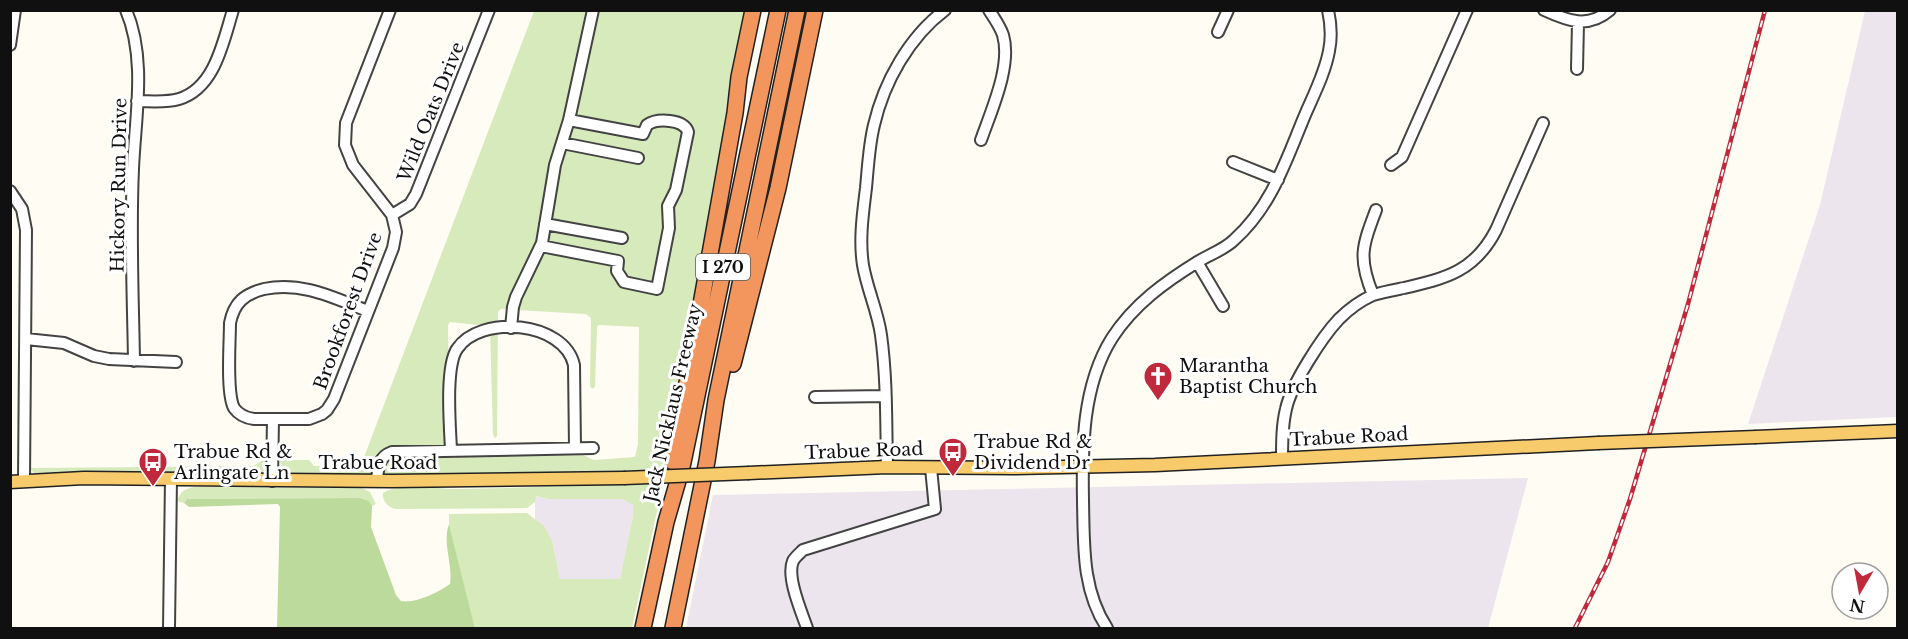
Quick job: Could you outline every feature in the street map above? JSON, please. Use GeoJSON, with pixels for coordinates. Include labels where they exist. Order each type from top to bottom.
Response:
{"type":"FeatureCollection","features":[{"type":"Feature","properties":{"kind":"highway"},"geometry":{"type":"LineString","coordinates":[[666,522],[673,465],[735,113],[739,77],[753,10]]}},
{"type":"Feature","properties":{"kind":"highway"},"geometry":{"type":"LineString","coordinates":[[735,113],[747,78],[763,10]]}},
{"type":"Feature","properties":{"kind":"highway","name":"Jack Nicklaus Freeway"},"geometry":{"type":"LineString","coordinates":[[643,628],[666,522],[682,467],[778,10]]}},
{"type":"Feature","properties":{"kind":"highway","name":"I 270"},"geometry":{"type":"LineString","coordinates":[[672,628],[707,461],[716,400],[797,10]]}},
{"type":"Feature","properties":{"kind":"highway"},"geometry":{"type":"LineString","coordinates":[[707,461],[778,188],[815,10]]}},
{"type":"Feature","properties":{"kind":"highway"},"geometry":{"type":"LineString","coordinates":[[810,33],[819,10]]}},
{"type":"Feature","properties":{"kind":"main road","name":"Trabue Road"},"geometry":{"type":"LineString","coordinates":[[10,482],[69,478],[377,481],[624,478],[887,467],[1084,467],[1898,431]]}},
{"type":"Feature","properties":{"kind":"street"},"geometry":{"type":"LineString","coordinates":[[10,45],[15,10]]}},
{"type":"Feature","properties":{"kind":"street","name":"Hickory Run Drive"},"geometry":{"type":"LineString","coordinates":[[126,10],[131,22],[136,50],[137,101],[133,170],[134,361]]}},
{"type":"Feature","properties":{"kind":"street"},"geometry":{"type":"LineString","coordinates":[[137,101],[174,100],[200,87],[215,64],[233,10]]}},
{"type":"Feature","properties":{"kind":"street","name":"Brookforest Drive"},"geometry":{"type":"LineString","coordinates":[[273,419],[309,419],[327,410],[334,399],[393,248],[396,231],[392,215],[353,165],[345,145],[346,123],[390,10]]}},
{"type":"Feature","properties":{"kind":"street","name":"Wild Oats Drive"},"geometry":{"type":"LineString","coordinates":[[392,215],[410,204],[416,194],[489,10]]}},
{"type":"Feature","properties":{"kind":"street"},"geometry":{"type":"LineString","coordinates":[[511,328],[516,297],[541,246],[555,165],[570,120],[593,10]]}},
{"type":"Feature","properties":{"kind":"street"},"geometry":{"type":"LineString","coordinates":[[887,467],[881,332],[862,264],[861,228],[871,141],[885,93],[898,63],[918,37],[945,10]]}},
{"type":"Feature","properties":{"kind":"street"},"geometry":{"type":"LineString","coordinates":[[981,140],[1001,81],[1006,52],[1004,36],[989,10]]}},
{"type":"Feature","properties":{"kind":"street"},"geometry":{"type":"LineString","coordinates":[[1218,32],[1228,10]]}},
{"type":"Feature","properties":{"kind":"street"},"geometry":{"type":"LineString","coordinates":[[1107,628],[1094,603],[1086,573],[1084,552],[1085,432],[1094,376],[1111,340],[1125,319],[1150,294],[1197,262],[1232,242],[1263,209],[1278,180],[1323,71],[1329,52],[1331,28],[1328,10]]}},
{"type":"Feature","properties":{"kind":"street"},"geometry":{"type":"LineString","coordinates":[[1391,165],[1402,157],[1467,10]]}},
{"type":"Feature","properties":{"kind":"street"},"geometry":{"type":"LineString","coordinates":[[1544,10],[1564,20],[1578,23],[1595,21],[1610,10]]}},
{"type":"Feature","properties":{"kind":"street"},"geometry":{"type":"LineString","coordinates":[[1577,69],[1578,23]]}},
{"type":"Feature","properties":{"kind":"street"},"geometry":{"type":"LineString","coordinates":[[541,246],[618,261],[619,276],[624,282],[657,289],[669,228],[668,206],[676,190],[687,128],[683,124],[657,120],[647,125],[643,134],[570,120]]}},
{"type":"Feature","properties":{"kind":"street"},"geometry":{"type":"LineString","coordinates":[[1282,459],[1286,407],[1321,342],[1340,318],[1373,295],[1453,275],[1473,262],[1492,237],[1543,123]]}},
{"type":"Feature","properties":{"kind":"street"},"geometry":{"type":"LineString","coordinates":[[562,143],[638,158]]}},
{"type":"Feature","properties":{"kind":"street"},"geometry":{"type":"LineString","coordinates":[[1233,162],[1278,180]]}},
{"type":"Feature","properties":{"kind":"street"},"geometry":{"type":"LineString","coordinates":[[10,191],[22,209],[26,230],[24,480]]}},
{"type":"Feature","properties":{"kind":"street"},"geometry":{"type":"LineString","coordinates":[[1373,295],[1367,280],[1363,258],[1366,237],[1376,210]]}},
{"type":"Feature","properties":{"kind":"street"},"geometry":{"type":"LineString","coordinates":[[545,224],[622,238]]}},
{"type":"Feature","properties":{"kind":"street"},"geometry":{"type":"LineString","coordinates":[[1197,262],[1222,306]]}},
{"type":"Feature","properties":{"kind":"street"},"geometry":{"type":"LineString","coordinates":[[272,481],[273,419],[248,418],[237,411],[231,401],[230,323],[232,311],[238,301],[256,291],[273,287],[298,286],[368,311]]}},
{"type":"Feature","properties":{"kind":"street"},"geometry":{"type":"LineString","coordinates":[[451,450],[450,372],[454,355],[467,338],[475,333],[511,328],[548,334],[560,342],[571,356],[574,365],[575,448]]}},
{"type":"Feature","properties":{"kind":"street"},"geometry":{"type":"LineString","coordinates":[[26,339],[64,344],[102,358],[176,362]]}},
{"type":"Feature","properties":{"kind":"street"},"geometry":{"type":"LineString","coordinates":[[815,397],[885,396]]}},
{"type":"Feature","properties":{"kind":"street"},"geometry":{"type":"LineString","coordinates":[[377,481],[378,466],[384,455],[397,451],[593,448]]}},
{"type":"Feature","properties":{"kind":"street"},"geometry":{"type":"LineString","coordinates":[[807,628],[794,587],[791,571],[793,560],[803,550],[935,509],[932,468]]}},
{"type":"Feature","properties":{"kind":"street"},"geometry":{"type":"LineString","coordinates":[[169,628],[171,479]]}},
{"type":"Feature","properties":{"kind":"shaded area"},"geometry":{"type":"Polygon","coordinates":[[[1865,11],[1897,11],[1897,417],[1748,424],[1820,205],[1865,11]]]}},
{"type":"Feature","properties":{"kind":"shaded area"},"geometry":{"type":"Polygon","coordinates":[[[1528,478],[1488,628],[686,628],[713,495],[1528,478]]]}},
{"type":"Feature","properties":{"kind":"shaded area"},"geometry":{"type":"Polygon","coordinates":[[[535,496],[548,499],[622,499],[634,505],[620,579],[560,579],[552,540],[535,521],[535,496]]]}},
{"type":"Feature","properties":{"kind":"green space"},"geometry":{"type":"Polygon","coordinates":[[[534,11],[744,11],[664,471],[390,476],[385,473],[383,465],[391,456],[576,452],[594,460],[635,457],[638,444],[639,327],[599,325],[597,327],[595,387],[592,389],[590,386],[591,318],[586,314],[501,309],[498,312],[497,436],[495,438],[493,435],[490,328],[450,322],[448,325],[449,389],[445,394],[444,448],[380,451],[370,475],[287,475],[282,472],[280,460],[309,460],[314,466],[361,465],[534,11]]]}},
{"type":"Feature","properties":{"kind":"green space"},"geometry":{"type":"Polygon","coordinates":[[[263,460],[268,461],[267,468],[258,474],[38,474],[30,468],[253,466],[263,460]]]}},
{"type":"Feature","properties":{"kind":"green space"},"geometry":{"type":"Polygon","coordinates":[[[663,483],[632,628],[475,628],[449,524],[449,514],[527,513],[544,526],[552,540],[560,579],[620,579],[633,515],[633,505],[622,499],[548,499],[536,496],[535,502],[527,508],[395,509],[383,499],[383,493],[410,487],[460,489],[663,483]]]}},
{"type":"Feature","properties":{"kind":"green space"},"geometry":{"type":"Polygon","coordinates":[[[194,487],[362,488],[370,492],[376,504],[372,506],[369,501],[360,498],[187,499],[184,503],[177,501],[183,491],[194,487]]]}},
{"type":"Feature","properties":{"kind":"green space"},"geometry":{"type":"Polygon","coordinates":[[[360,498],[369,501],[372,506],[371,527],[396,595],[401,601],[420,599],[450,584],[447,546],[449,524],[475,628],[277,628],[280,507],[278,504],[189,507],[184,503],[187,499],[360,498]]]}},
{"type":"Feature","properties":{"kind":"railway"},"geometry":{"type":"LineString","coordinates":[[1575,628],[1608,562],[1630,499],[1688,304],[1765,10]]}},
{"type":"Feature","properties":{"kind":"place","name":"Marantha Baptist Church"},"geometry":{"type":"Point","coordinates":[1158,402]}},
{"type":"Feature","properties":{"kind":"place","name":"Trabue Rd & Dividend Dr"},"geometry":{"type":"Point","coordinates":[953,478]}},
{"type":"Feature","properties":{"kind":"place","name":"Trabue Rd & Arlingate Ln"},"geometry":{"type":"Point","coordinates":[153,488]}}]}
